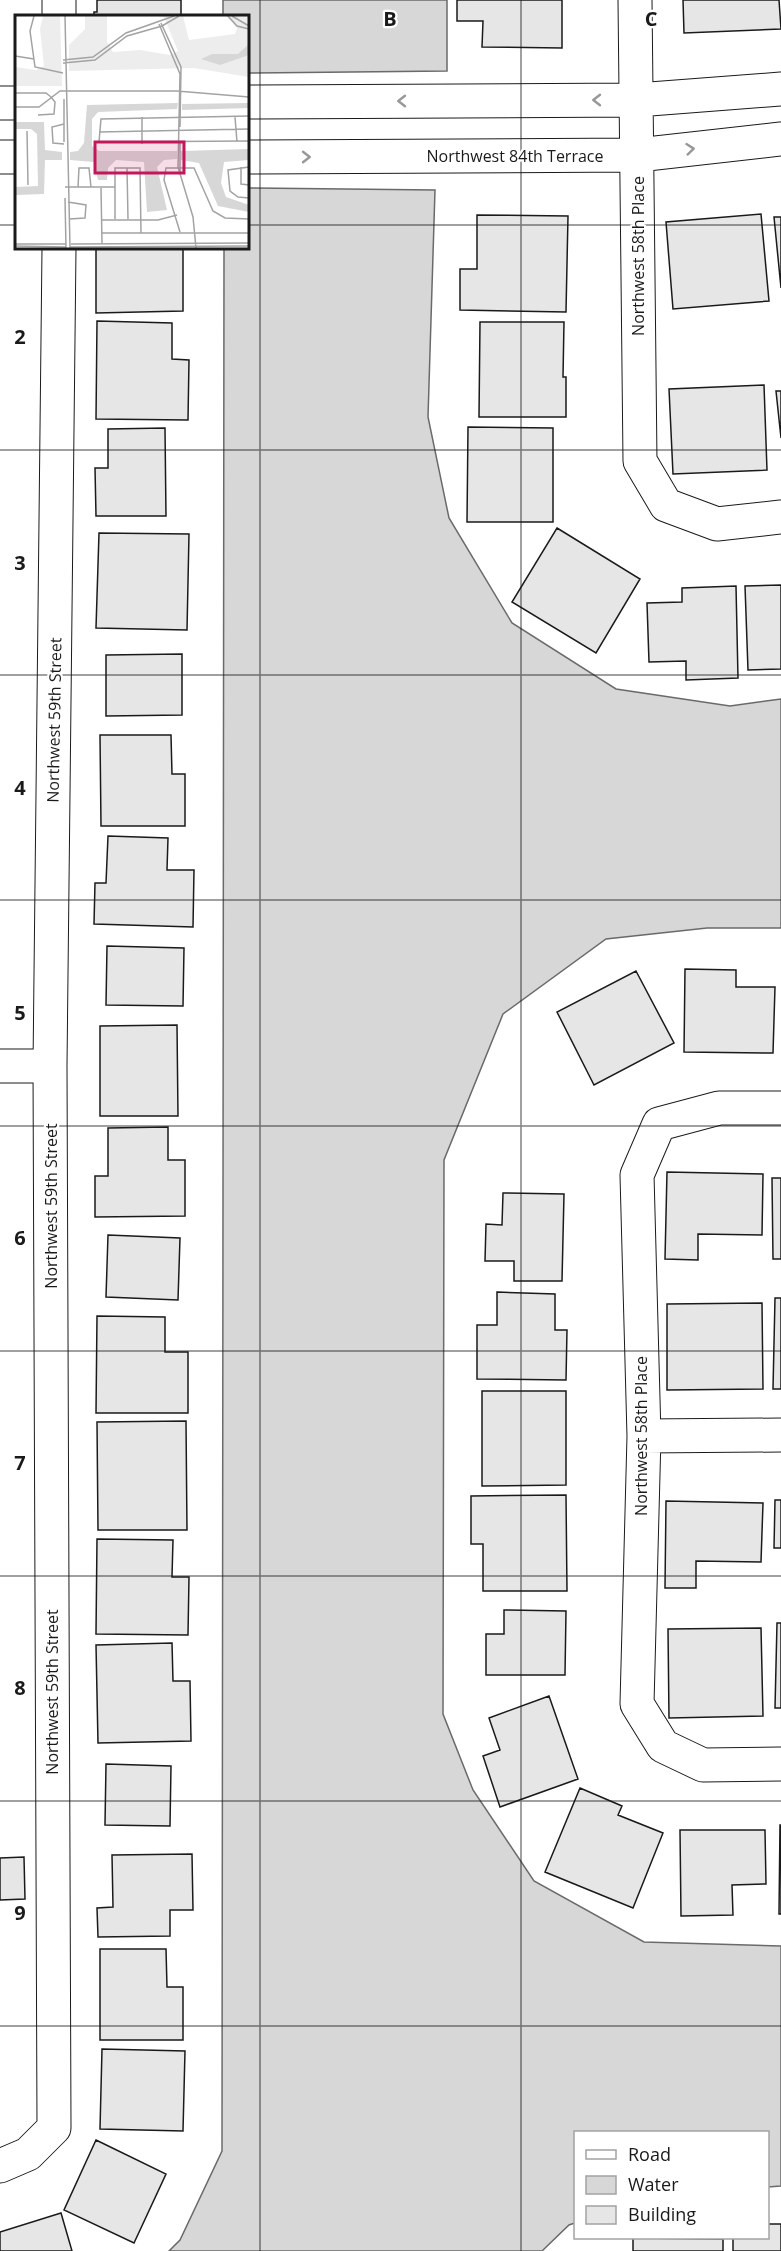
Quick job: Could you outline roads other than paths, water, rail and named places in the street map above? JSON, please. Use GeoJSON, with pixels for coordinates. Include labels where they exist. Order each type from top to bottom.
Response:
{"type":"FeatureCollection","features":[{"type":"Feature","properties":{"kind":"street","name":"Northwest 58th Place"},"geometry":{"type":"LineString","coordinates":[[635,0],[640,461],[666,505],[717,524],[781,517]]}},
{"type":"Feature","properties":{"kind":"street"},"geometry":{"type":"LineString","coordinates":[[249,102],[637,100],[781,89]]}},
{"type":"Feature","properties":{"kind":"street","name":"Northwest 84th Terrace"},"geometry":{"type":"LineString","coordinates":[[249,157],[638,155],[781,140]]}},
{"type":"Feature","properties":{"kind":"street","name":"Northwest 59th Street"},"geometry":{"type":"LineString","coordinates":[[14,2160],[54,2128],[50,1066],[59,249]]}},
{"type":"Feature","properties":{"kind":"street"},"geometry":{"type":"LineString","coordinates":[[0,1066],[50,1066]]}},
{"type":"Feature","properties":{"kind":"street","name":"Northwest 58th Place"},"geometry":{"type":"LineString","coordinates":[[781,1108],[719,1108],[659,1124],[637,1175],[644,1436],[637,1704],[663,1746],[704,1765],[781,1764]]}},
{"type":"Feature","properties":{"kind":"street"},"geometry":{"type":"LineString","coordinates":[[644,1436],[781,1435]]}},
{"type":"Feature","properties":{"kind":"water"},"geometry":{"type":"Polygon","coordinates":[[[223,0],[447,0],[447,71],[249,73],[249,15],[223,15],[223,0]]]}},
{"type":"Feature","properties":{"kind":"water"},"geometry":{"type":"Polygon","coordinates":[[[249,188],[435,190],[428,417],[449,518],[512,623],[616,689],[730,706],[781,699],[781,928],[707,928],[606,939],[503,1014],[444,1160],[443,1714],[473,1790],[534,1881],[644,1942],[781,1946],[781,2186],[769,2187],[769,2131],[574,2131],[574,2223],[569,2225],[542,2251],[169,2251],[180,2240],[222,2151],[224,249],[249,249],[249,188]]]}}]}
